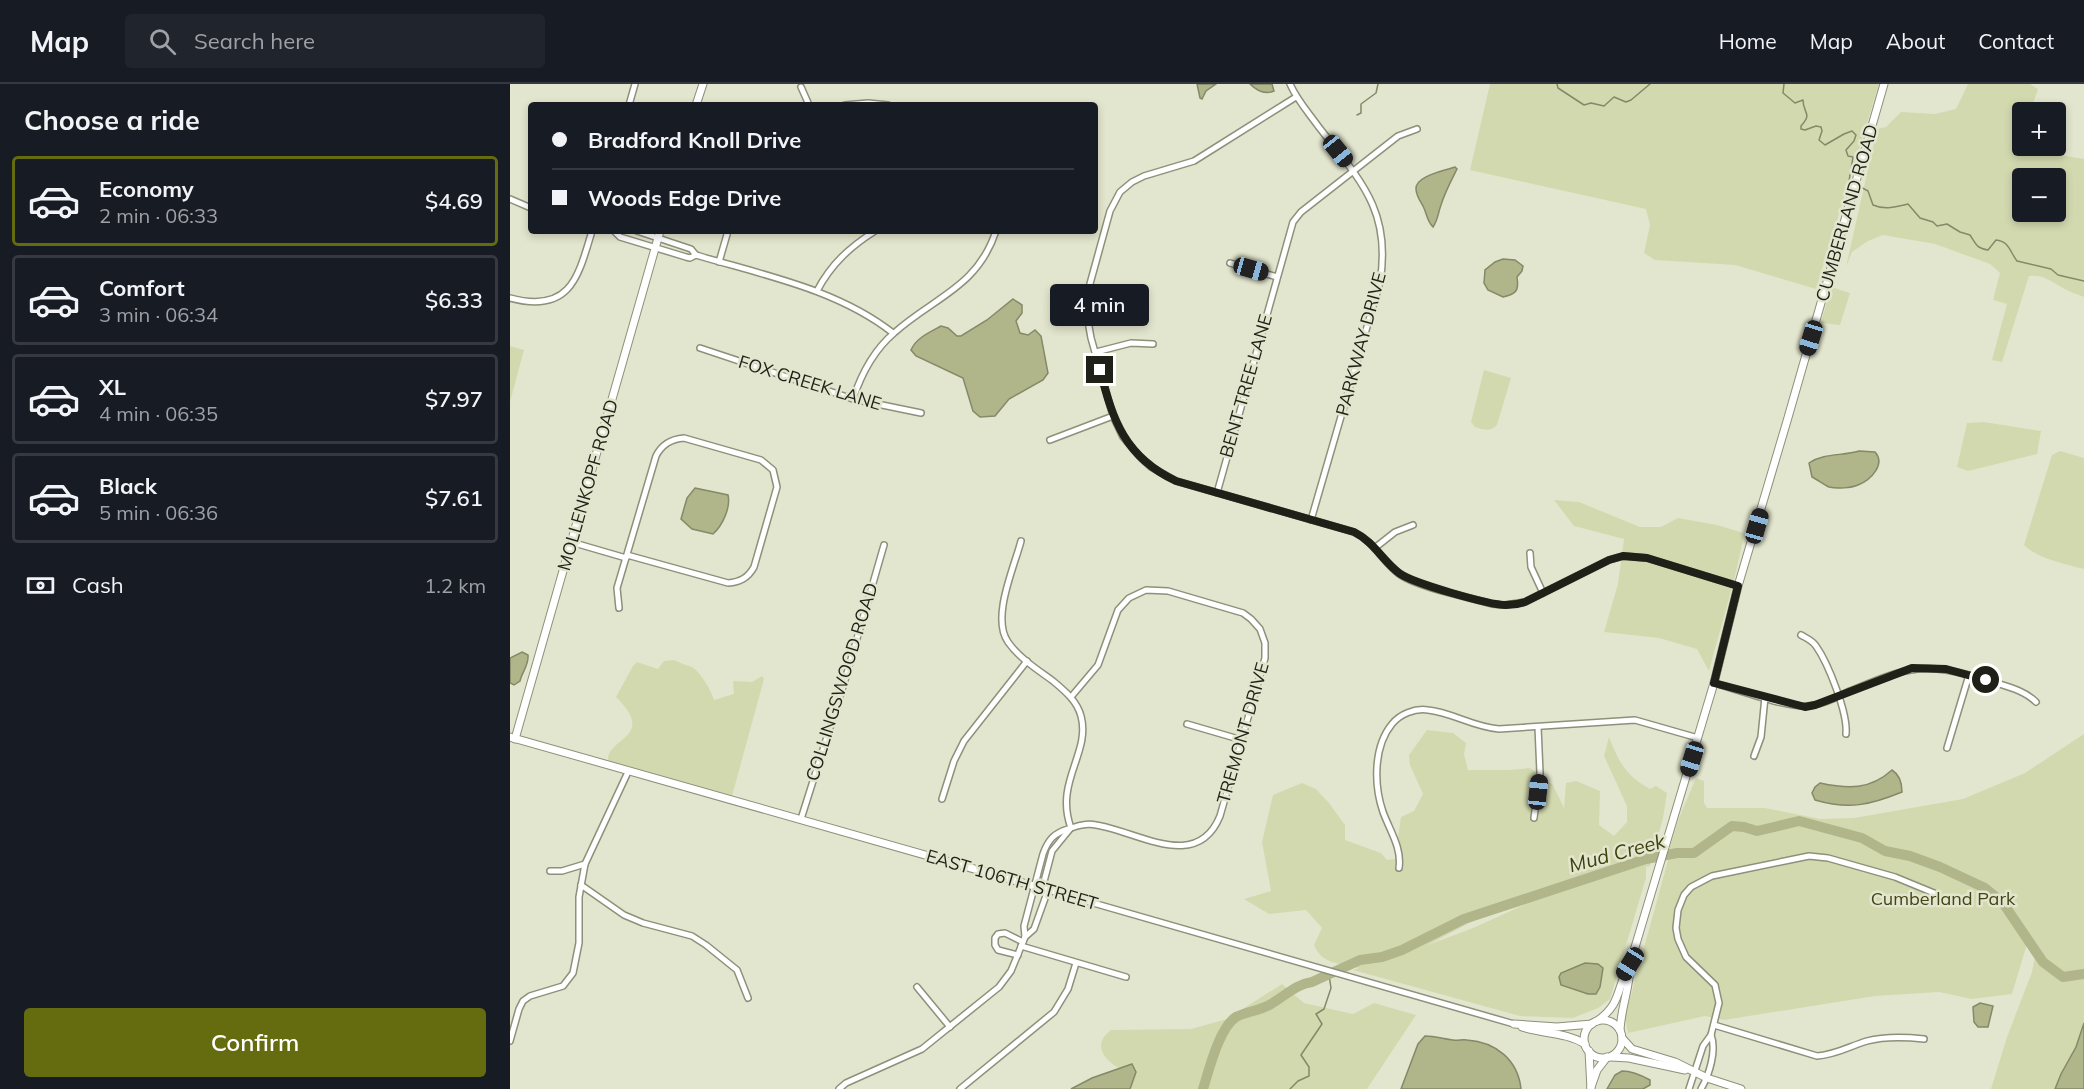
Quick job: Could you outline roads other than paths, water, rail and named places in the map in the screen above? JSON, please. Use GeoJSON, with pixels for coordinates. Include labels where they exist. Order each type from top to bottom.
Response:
{"type":"FeatureCollection","features":[{"type":"Feature","properties":{"kind":"main road"},"geometry":{"type":"LineString","coordinates":[[697,102],[703,84]]}},
{"type":"Feature","properties":{"kind":"main road","name":"CUMBERLAND ROAD"},"geometry":{"type":"LineString","coordinates":[[1594,1023],[1608,1014],[1613,1007],[1623,975],[1630,964],[1714,683],[1738,586],[1884,84]]}},
{"type":"Feature","properties":{"kind":"main road","name":"MOLLENKOPF ROAD"},"geometry":{"type":"LineString","coordinates":[[513,738],[659,234]]}},
{"type":"Feature","properties":{"kind":"main road","name":"EAST 106TH STREET"},"geometry":{"type":"LineString","coordinates":[[513,738],[1045,890]]}},
{"type":"Feature","properties":{"kind":"main road","name":"CUMBERLAND ROAD"},"geometry":{"type":"LineString","coordinates":[[1620,1030],[1630,977],[1630,964]]}},
{"type":"Feature","properties":{"kind":"main road"},"geometry":{"type":"LineString","coordinates":[[1613,1022],[1620,1030],[1622,1038],[1619,1050],[1608,1057],[1597,1070],[1591,1089],[1586,1033],[1594,1023],[1613,1022]]}},
{"type":"Feature","properties":{"kind":"main road","name":"EAST 106TH STREET"},"geometry":{"type":"LineString","coordinates":[[1514,1024],[1557,1027],[1594,1023]]}},
{"type":"Feature","properties":{"kind":"main road","name":"EAST 106TH STREET"},"geometry":{"type":"LineString","coordinates":[[1514,1024],[1531,1030],[1575,1038],[1587,1047]]}},
{"type":"Feature","properties":{"kind":"main road"},"geometry":{"type":"LineString","coordinates":[[1622,1038],[1632,1049],[1676,1062],[1707,1078],[1741,1089]]}},
{"type":"Feature","properties":{"kind":"main road"},"geometry":{"type":"LineString","coordinates":[[1587,1047],[1597,1056],[1629,1058],[1694,1072]]}},
{"type":"Feature","properties":{"kind":"street"},"geometry":{"type":"LineString","coordinates":[[630,102],[635,84]]}},
{"type":"Feature","properties":{"kind":"street","name":"PARKWAY DRIVE"},"geometry":{"type":"LineString","coordinates":[[1290,84],[1296,97],[1353,169],[1369,194],[1379,223],[1383,247],[1382,271],[1311,520]]}},
{"type":"Feature","properties":{"kind":"street"},"geometry":{"type":"LineString","coordinates":[[801,87],[808,102]]}},
{"type":"Feature","properties":{"kind":"street"},"geometry":{"type":"LineString","coordinates":[[1296,97],[1194,161],[1144,176],[1132,182],[1120,192],[1110,211],[1089,285],[1088,321],[1113,416],[1129,445],[1151,467],[1176,481],[1354,532],[1376,547],[1391,567],[1411,581],[1492,604],[1515,605],[1609,560],[1623,556],[1647,558],[1738,586]]}},
{"type":"Feature","properties":{"kind":"street","name":"BENT TREE LANE"},"geometry":{"type":"LineString","coordinates":[[1216,493],[1291,226],[1296,217],[1353,169],[1398,135],[1417,129]]}},
{"type":"Feature","properties":{"kind":"street"},"geometry":{"type":"LineString","coordinates":[[510,199],[528,206]]}},
{"type":"Feature","properties":{"kind":"street"},"geometry":{"type":"LineString","coordinates":[[510,298],[530,303],[542,302],[567,290],[580,270],[591,234]]}},
{"type":"Feature","properties":{"kind":"street"},"geometry":{"type":"LineString","coordinates":[[618,234],[620,237],[690,258],[696,255]]}},
{"type":"Feature","properties":{"kind":"street"},"geometry":{"type":"LineString","coordinates":[[659,234],[691,249],[696,255],[818,291],[847,304],[893,333]]}},
{"type":"Feature","properties":{"kind":"street"},"geometry":{"type":"LineString","coordinates":[[719,262],[727,234]]}},
{"type":"Feature","properties":{"kind":"street"},"geometry":{"type":"LineString","coordinates":[[818,291],[826,275],[842,255],[866,234]]}},
{"type":"Feature","properties":{"kind":"street"},"geometry":{"type":"LineString","coordinates":[[853,399],[863,374],[893,333],[969,277],[990,249],[995,234]]}},
{"type":"Feature","properties":{"kind":"street"},"geometry":{"type":"LineString","coordinates":[[1230,263],[1277,277]]}},
{"type":"Feature","properties":{"kind":"street"},"geometry":{"type":"LineString","coordinates":[[1096,352],[1131,343],[1153,344]]}},
{"type":"Feature","properties":{"kind":"street","name":"FOX CREEK LANE"},"geometry":{"type":"LineString","coordinates":[[700,348],[853,399],[921,413]]}},
{"type":"Feature","properties":{"kind":"street"},"geometry":{"type":"LineString","coordinates":[[1050,440],[1113,416]]}},
{"type":"Feature","properties":{"kind":"street"},"geometry":{"type":"LineString","coordinates":[[571,542],[626,557],[728,583],[738,582],[748,576],[757,561],[777,487],[776,476],[769,465],[761,460],[684,438],[672,440],[663,446],[656,456],[626,557],[617,592],[619,608]]}},
{"type":"Feature","properties":{"kind":"street"},"geometry":{"type":"LineString","coordinates":[[1376,547],[1395,532],[1413,525]]}},
{"type":"Feature","properties":{"kind":"street"},"geometry":{"type":"LineString","coordinates":[[1022,541],[1002,610],[1003,633],[1009,644],[1027,661],[1071,697],[1081,716],[1082,729],[1065,800],[1071,828]]}},
{"type":"Feature","properties":{"kind":"street","name":"COLLINGSWOOD ROAD"},"geometry":{"type":"LineString","coordinates":[[801,819],[848,671],[884,545]]}},
{"type":"Feature","properties":{"kind":"street"},"geometry":{"type":"LineString","coordinates":[[1530,553],[1531,567],[1543,593]]}},
{"type":"Feature","properties":{"kind":"street","name":"TREMONT DRIVE"},"geometry":{"type":"LineString","coordinates":[[1071,697],[1098,665],[1116,616],[1124,602],[1143,591],[1153,589],[1167,591],[1236,609],[1250,617],[1260,629],[1265,643],[1265,658],[1242,740],[1218,822],[1210,834],[1198,843],[1174,846],[1095,825],[1071,828]]}},
{"type":"Feature","properties":{"kind":"street"},"geometry":{"type":"LineString","coordinates":[[1801,635],[1816,645],[1847,721],[1846,734]]}},
{"type":"Feature","properties":{"kind":"street"},"geometry":{"type":"LineString","coordinates":[[942,799],[954,761],[964,741],[1027,661]]}},
{"type":"Feature","properties":{"kind":"street"},"geometry":{"type":"LineString","coordinates":[[1714,683],[1805,707],[1912,668],[1946,669],[2023,692],[2037,702]]}},
{"type":"Feature","properties":{"kind":"street"},"geometry":{"type":"LineString","coordinates":[[1947,748],[1969,675]]}},
{"type":"Feature","properties":{"kind":"street"},"geometry":{"type":"LineString","coordinates":[[1754,756],[1760,742],[1765,697]]}},
{"type":"Feature","properties":{"kind":"street"},"geometry":{"type":"LineString","coordinates":[[1400,868],[1400,855],[1383,811],[1377,783],[1381,747],[1386,732],[1394,722],[1409,712],[1427,709],[1489,728],[1635,720],[1698,738]]}},
{"type":"Feature","properties":{"kind":"street"},"geometry":{"type":"LineString","coordinates":[[1187,724],[1242,740]]}},
{"type":"Feature","properties":{"kind":"street"},"geometry":{"type":"LineString","coordinates":[[1534,818],[1540,773],[1538,727]]}},
{"type":"Feature","properties":{"kind":"street"},"geometry":{"type":"LineString","coordinates":[[510,1041],[523,1001],[530,996],[562,986],[573,973],[579,944],[578,911],[580,885],[585,864],[628,772]]}},
{"type":"Feature","properties":{"kind":"street"},"geometry":{"type":"LineString","coordinates":[[1023,942],[1024,926],[1033,886],[1048,843],[1058,832],[1071,828]]}},
{"type":"Feature","properties":{"kind":"street"},"geometry":{"type":"LineString","coordinates":[[839,1089],[854,1079],[922,1049],[999,987],[1011,971],[1023,942],[1034,928],[1045,890],[1052,851],[1071,828]]}},
{"type":"Feature","properties":{"kind":"street"},"geometry":{"type":"LineString","coordinates":[[1689,1089],[1703,1046],[1711,1035],[1719,1003],[1717,989],[1709,978],[1686,957],[1678,939],[1676,928],[1678,910],[1691,886],[1713,876],[1796,858],[1819,856],[1895,877],[1934,893]]}},
{"type":"Feature","properties":{"kind":"street"},"geometry":{"type":"LineString","coordinates":[[550,871],[562,871],[585,864]]}},
{"type":"Feature","properties":{"kind":"street"},"geometry":{"type":"LineString","coordinates":[[580,885],[624,915],[699,940],[737,970],[748,998]]}},
{"type":"Feature","properties":{"kind":"street","name":"EAST 106TH STREET"},"geometry":{"type":"LineString","coordinates":[[1045,890],[1514,1024]]}},
{"type":"Feature","properties":{"kind":"street"},"geometry":{"type":"LineString","coordinates":[[1018,955],[998,950],[994,945],[998,934],[1005,933],[1076,963],[1126,977]]}},
{"type":"Feature","properties":{"kind":"street"},"geometry":{"type":"LineString","coordinates":[[960,1089],[1053,1012],[1068,989],[1076,963]]}},
{"type":"Feature","properties":{"kind":"street"},"geometry":{"type":"LineString","coordinates":[[917,987],[950,1027]]}},
{"type":"Feature","properties":{"kind":"street"},"geometry":{"type":"LineString","coordinates":[[1714,1025],[1817,1056],[1829,1055],[1881,1038],[1907,1037],[1924,1040]]}},
{"type":"Feature","properties":{"kind":"street"},"geometry":{"type":"LineString","coordinates":[[1701,1089],[1707,1078],[1714,1043],[1711,1035]]}},
{"type":"Feature","properties":{"kind":"waterway"},"geometry":{"type":"LineString","coordinates":[[1357,115],[1361,113],[1361,104],[1376,93],[1378,84]]}},
{"type":"Feature","properties":{"kind":"waterway"},"geometry":{"type":"LineString","coordinates":[[1557,84],[1558,88],[1584,105],[1591,103],[1604,106],[1614,97],[1626,102],[1631,100],[1650,84]]}},
{"type":"Feature","properties":{"kind":"waterway"},"geometry":{"type":"LineString","coordinates":[[1784,84],[1783,93],[1795,103],[1803,100],[1807,116],[1801,129],[1821,127],[1819,140],[1825,145],[1852,131],[1856,135],[1846,150],[1848,156],[1853,157],[1849,181],[1852,182]]}},
{"type":"Feature","properties":{"kind":"waterway"},"geometry":{"type":"LineString","coordinates":[[1857,185],[1868,191],[1873,205],[1877,207],[1886,208],[1908,204],[1920,218],[1933,222],[1937,226],[1947,224],[1970,235],[1981,248],[1988,250],[1996,240],[2004,242],[2017,261],[2051,269],[2058,275],[2084,281]]}},
{"type":"Feature","properties":{"kind":"waterway","name":"Mud Creek"},"geometry":{"type":"LineString","coordinates":[[1203,1089],[1220,1040],[1230,1022],[1236,1017],[1267,1006],[1301,985],[1360,960],[1382,957],[1402,950],[1464,919],[1646,859],[1677,853],[1694,853],[1732,826],[1757,831],[1799,821],[1862,838],[1885,851],[1910,856],[1940,867],[1985,888],[2003,903],[2043,962],[2063,977],[2084,974]]}},
{"type":"Feature","properties":{"kind":"waterway"},"geometry":{"type":"LineString","coordinates":[[1290,1089],[1298,1081],[1309,1076],[1309,1067],[1301,1055],[1322,1024],[1316,1014],[1324,1009],[1331,988],[1329,975]]}},
{"type":"Feature","properties":{"kind":"park label","name":"Cumberland Park"},"geometry":{"type":"Point","coordinates":[1943,899]}}]}
